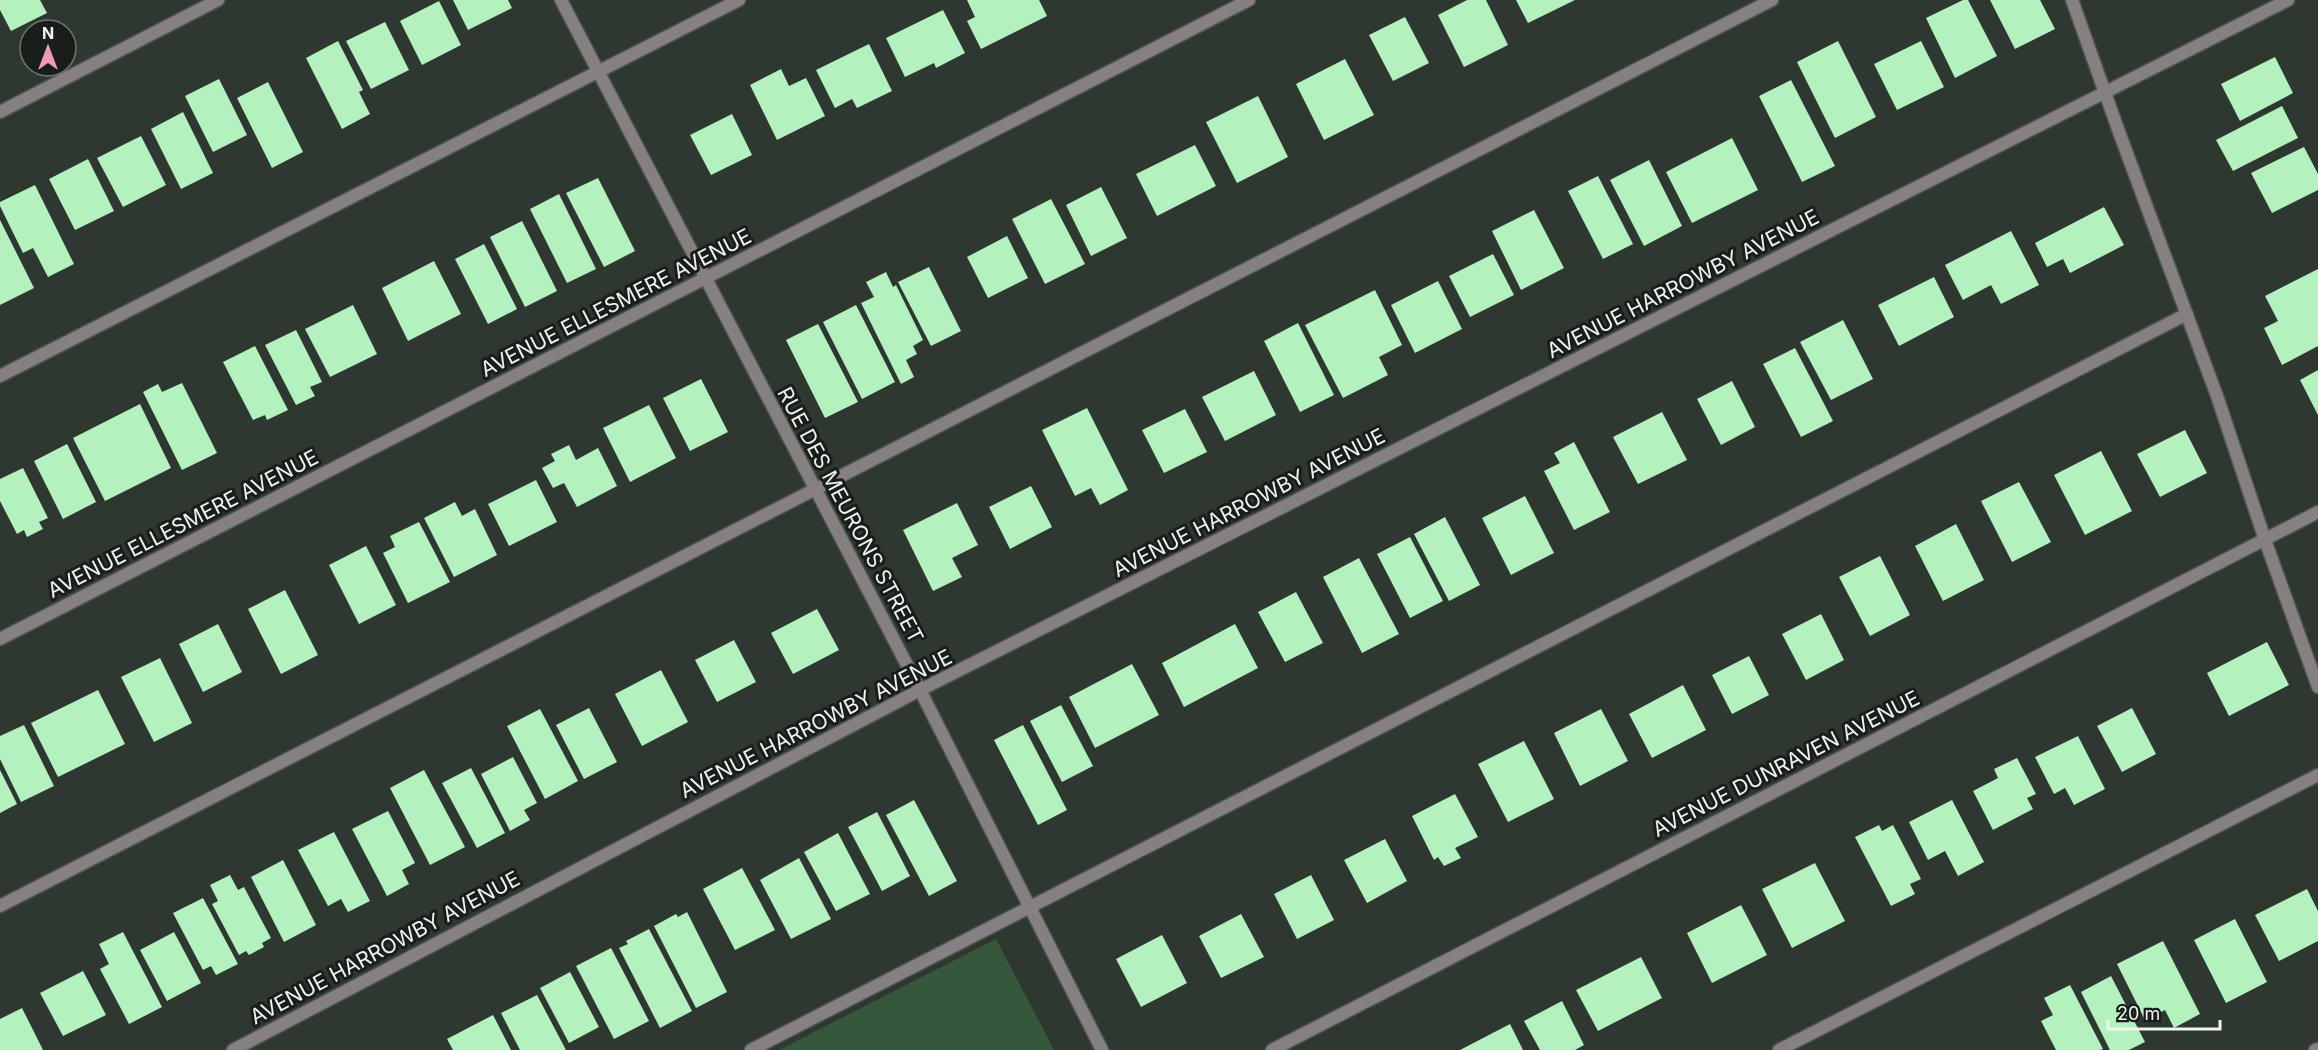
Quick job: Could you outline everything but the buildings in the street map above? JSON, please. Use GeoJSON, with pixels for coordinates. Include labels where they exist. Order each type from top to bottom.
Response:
{"type":"FeatureCollection","features":[{"type":"Feature","properties":{"kind":"street"},"geometry":{"type":"LineString","coordinates":[[0,112],[218,0]]}},
{"type":"Feature","properties":{"kind":"street","name":"RUE DES MEURONS STREET"},"geometry":{"type":"LineString","coordinates":[[561,0],[920,690],[1102,1050]]}},
{"type":"Feature","properties":{"kind":"street"},"geometry":{"type":"LineString","coordinates":[[0,376],[739,0]]}},
{"type":"Feature","properties":{"kind":"street","name":"AVENUE ELLESMERE AVENUE"},"geometry":{"type":"LineString","coordinates":[[0,639],[1249,0]]}},
{"type":"Feature","properties":{"kind":"street"},"geometry":{"type":"LineString","coordinates":[[0,906],[1772,0]]}},
{"type":"Feature","properties":{"kind":"street"},"geometry":{"type":"LineString","coordinates":[[2072,0],[2217,396],[2265,540],[2318,687]]}},
{"type":"Feature","properties":{"kind":"street","name":"AVENUE HARROWBY AVENUE"},"geometry":{"type":"LineString","coordinates":[[233,1050],[920,690],[2288,0]]}},
{"type":"Feature","properties":{"kind":"street"},"geometry":{"type":"LineString","coordinates":[[751,1050],[2187,314]]}},
{"type":"Feature","properties":{"kind":"street","name":"AVENUE DUNRAVEN AVENUE"},"geometry":{"type":"LineString","coordinates":[[1272,1050],[2318,512]]}},
{"type":"Feature","properties":{"kind":"street"},"geometry":{"type":"LineString","coordinates":[[1779,1050],[2318,775]]}},
{"type":"Feature","properties":{"kind":"green space"},"geometry":{"type":"Polygon","coordinates":[[[996,939],[1054,1050],[779,1050],[996,939]]]}}]}
